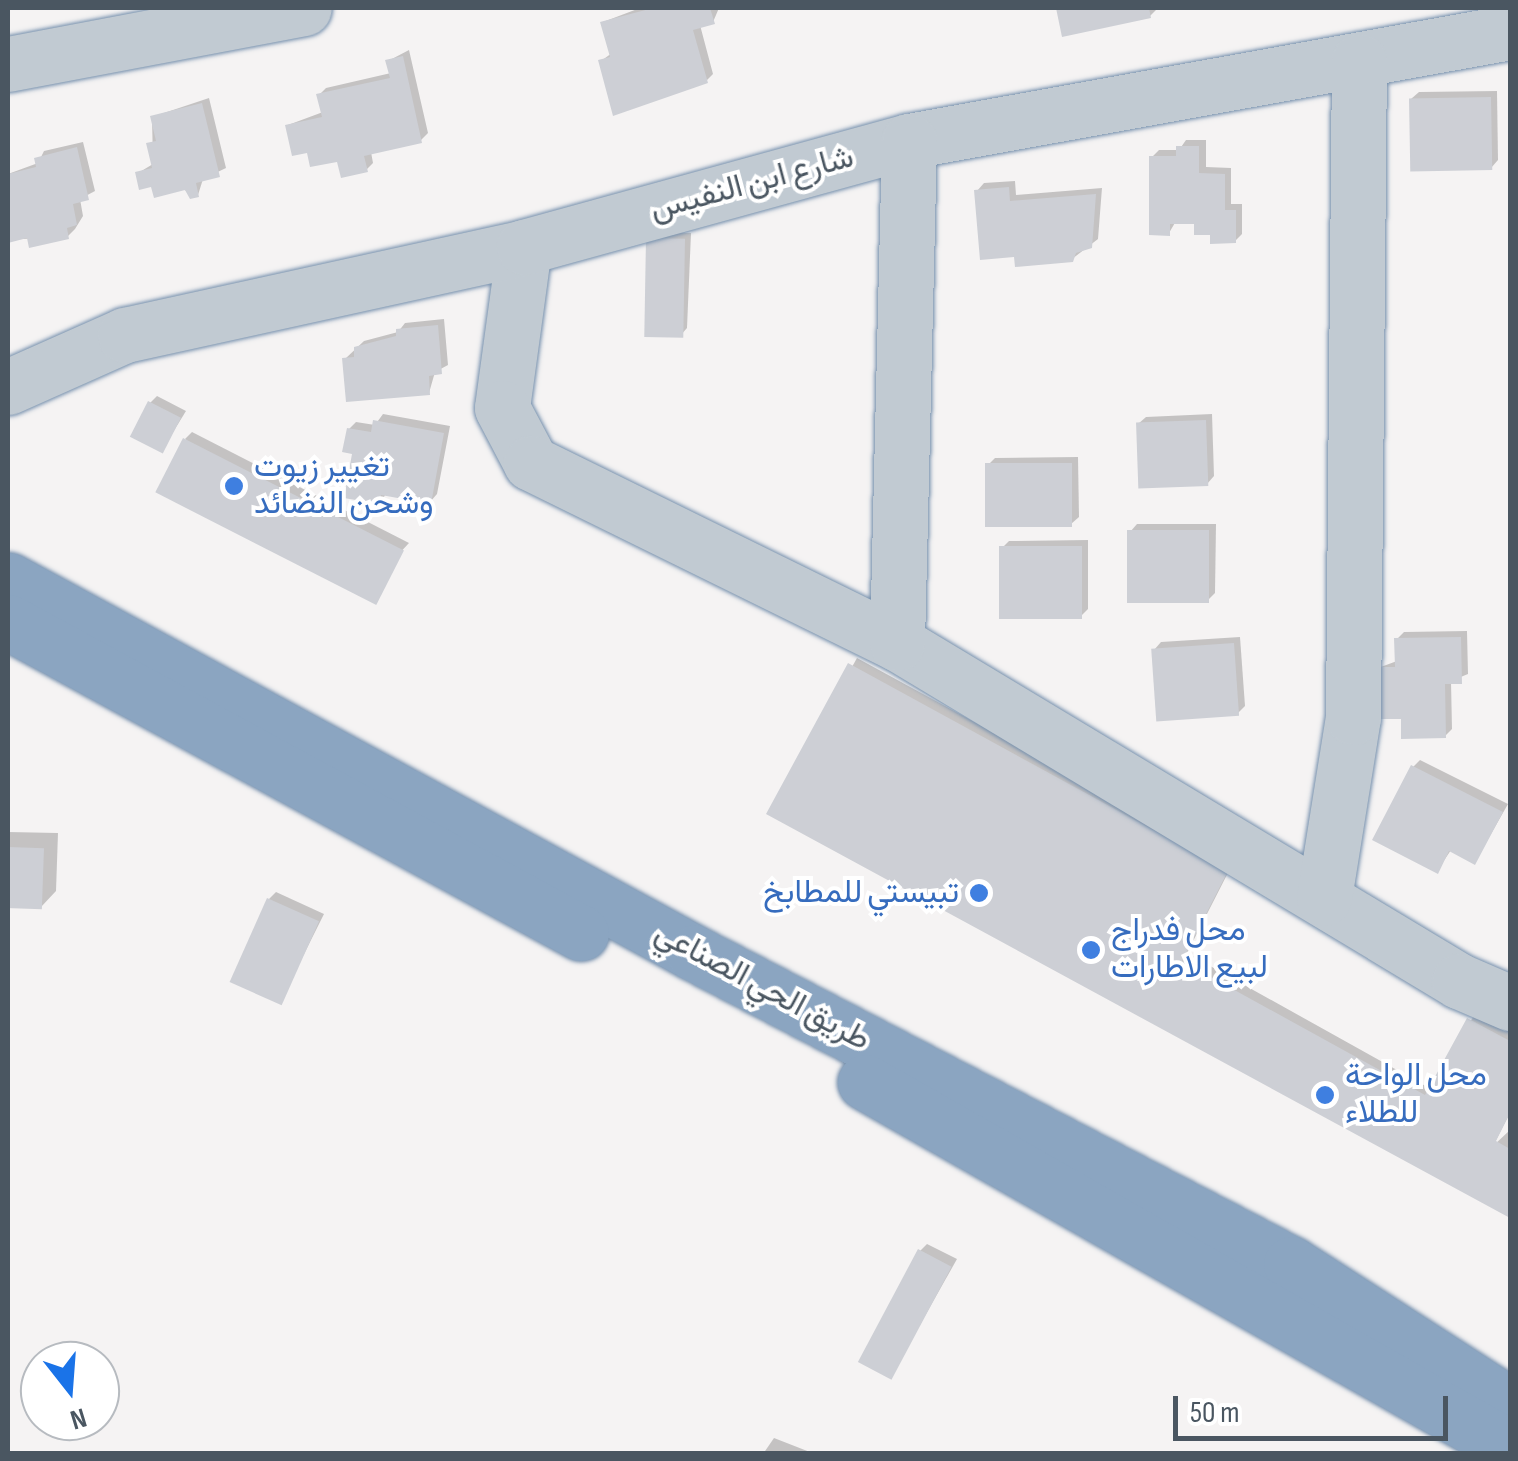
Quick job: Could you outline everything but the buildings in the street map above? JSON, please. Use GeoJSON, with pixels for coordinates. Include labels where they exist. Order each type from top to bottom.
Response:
{"type":"FeatureCollection","features":[{"type":"Feature","properties":{"kind":"highway","name":"طريق الحي الصناعي"},"geometry":{"type":"LineString","coordinates":[[8,580],[694,953],[1291,1264],[1510,1405]]}},
{"type":"Feature","properties":{"kind":"highway","name":"طريق الحي الصناعي"},"geometry":{"type":"LineString","coordinates":[[8,622],[884,1092],[1510,1448]]}},
{"type":"Feature","properties":{"kind":"street"},"geometry":{"type":"LineString","coordinates":[[8,64],[304,8]]}},
{"type":"Feature","properties":{"kind":"street","name":"شارع ابن النفيس"},"geometry":{"type":"LineString","coordinates":[[8,386],[125,335],[524,246],[909,141],[1510,32]]}},
{"type":"Feature","properties":{"kind":"street"},"geometry":{"type":"LineString","coordinates":[[1324,898],[1352,717],[1359,61]]}},
{"type":"Feature","properties":{"kind":"street"},"geometry":{"type":"LineString","coordinates":[[897,643],[909,141]]}},
{"type":"Feature","properties":{"kind":"street"},"geometry":{"type":"LineString","coordinates":[[524,246],[502,408],[531,462],[897,643],[1460,980],[1510,1004]]}},
{"type":"Feature","properties":{"kind":"place","name":"تغيير زيوت وشحن النضائد"},"geometry":{"type":"Point","coordinates":[234,486]}},
{"type":"Feature","properties":{"kind":"place","name":"تبيستي للمطابخ"},"geometry":{"type":"Point","coordinates":[979,893]}},
{"type":"Feature","properties":{"kind":"place","name":"محل فدراج لبيع الاطارات"},"geometry":{"type":"Point","coordinates":[1091,950]}},
{"type":"Feature","properties":{"kind":"place","name":"محل الواحة للطلاء"},"geometry":{"type":"Point","coordinates":[1325,1095]}}]}
